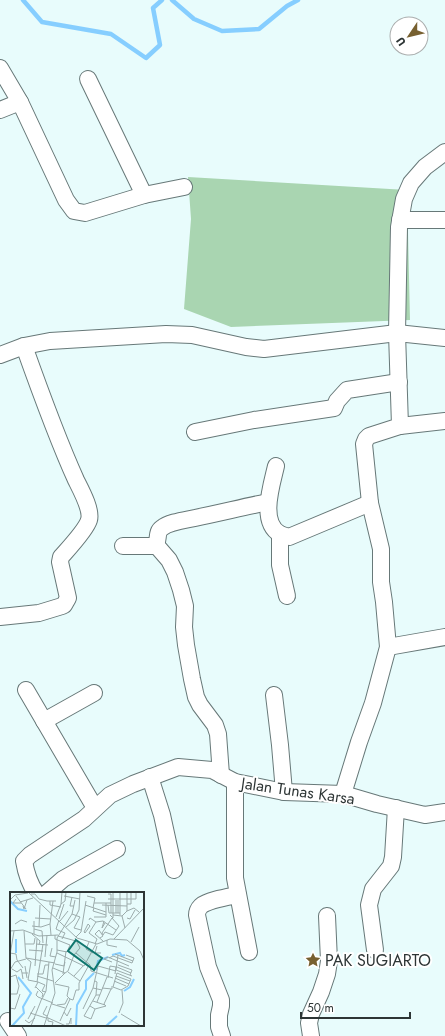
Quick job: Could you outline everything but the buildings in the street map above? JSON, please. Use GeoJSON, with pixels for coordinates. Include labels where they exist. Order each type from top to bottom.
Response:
{"type":"FeatureCollection","features":[{"type":"Feature","properties":{"kind":"street"},"geometry":{"type":"LineString","coordinates":[[0,68],[20,102],[66,200],[74,211],[86,214],[144,195],[184,187]]}},
{"type":"Feature","properties":{"kind":"street"},"geometry":{"type":"LineString","coordinates":[[88,79],[144,195]]}},
{"type":"Feature","properties":{"kind":"street"},"geometry":{"type":"LineString","coordinates":[[0,110],[20,102]]}},
{"type":"Feature","properties":{"kind":"street"},"geometry":{"type":"LineString","coordinates":[[400,426],[397,334],[400,220],[404,199],[411,183],[425,167],[445,152]]}},
{"type":"Feature","properties":{"kind":"street"},"geometry":{"type":"LineString","coordinates":[[400,220],[445,220]]}},
{"type":"Feature","properties":{"kind":"street"},"geometry":{"type":"LineString","coordinates":[[0,355],[24,346],[50,341],[166,334],[192,335],[246,347],[264,348],[397,334],[445,338]]}},
{"type":"Feature","properties":{"kind":"street"},"geometry":{"type":"LineString","coordinates":[[0,617],[39,613],[64,605],[68,598],[60,562],[61,557],[89,520],[88,506],[44,404],[24,346]]}},
{"type":"Feature","properties":{"kind":"street"},"geometry":{"type":"LineString","coordinates":[[195,432],[254,420],[334,408],[337,401],[347,390],[399,382]]}},
{"type":"Feature","properties":{"kind":"street"},"geometry":{"type":"LineString","coordinates":[[343,794],[373,703],[388,647],[381,582],[381,548],[370,503],[364,444],[369,436],[400,426],[445,421]]}},
{"type":"Feature","properties":{"kind":"street"},"geometry":{"type":"LineString","coordinates":[[276,466],[268,502],[268,514],[272,526],[280,534],[289,537],[370,503]]}},
{"type":"Feature","properties":{"kind":"street"},"geometry":{"type":"LineString","coordinates":[[156,545],[158,540],[158,532],[161,528],[166,526],[181,521],[268,502]]}},
{"type":"Feature","properties":{"kind":"street"},"geometry":{"type":"LineString","coordinates":[[280,534],[280,564],[287,596]]}},
{"type":"Feature","properties":{"kind":"street"},"geometry":{"type":"LineString","coordinates":[[123,546],[156,545]]}},
{"type":"Feature","properties":{"kind":"street"},"geometry":{"type":"LineString","coordinates":[[156,545],[169,560],[181,590],[185,606],[184,627],[186,645],[196,697],[215,725],[218,734],[228,779],[235,878],[249,952]]}},
{"type":"Feature","properties":{"kind":"street"},"geometry":{"type":"LineString","coordinates":[[388,647],[445,637]]}},
{"type":"Feature","properties":{"kind":"street"},"geometry":{"type":"LineString","coordinates":[[26,690],[95,808]]}},
{"type":"Feature","properties":{"kind":"street"},"geometry":{"type":"LineString","coordinates":[[44,720],[94,693]]}},
{"type":"Feature","properties":{"kind":"street"},"geometry":{"type":"LineString","coordinates":[[274,695],[284,792]]}},
{"type":"Feature","properties":{"kind":"street","name":"Jalan Tunas Karsa"},"geometry":{"type":"LineString","coordinates":[[35,892],[30,883],[24,861],[30,854],[84,818],[110,795],[122,788],[178,767],[212,770],[228,779],[284,792],[343,794],[424,815],[445,812]]}},
{"type":"Feature","properties":{"kind":"street"},"geometry":{"type":"LineString","coordinates":[[150,777],[162,815],[174,870]]}},
{"type":"Feature","properties":{"kind":"street"},"geometry":{"type":"LineString","coordinates":[[375,950],[369,905],[372,889],[391,866],[393,857],[396,808]]}},
{"type":"Feature","properties":{"kind":"street"},"geometry":{"type":"LineString","coordinates":[[48,892],[63,879],[117,849]]}},
{"type":"Feature","properties":{"kind":"street"},"geometry":{"type":"LineString","coordinates":[[222,1036],[219,1026],[222,1006],[221,1000],[208,967],[197,915],[199,908],[208,902],[238,895]]}},
{"type":"Feature","properties":{"kind":"street"},"geometry":{"type":"LineString","coordinates":[[312,1036],[309,1024],[310,1019],[325,980],[329,961],[327,916]]}},
{"type":"Feature","properties":{"kind":"street"},"geometry":{"type":"LineString","coordinates":[[6,1023],[18,1036]]}},
{"type":"Feature","properties":{"kind":"green space"},"geometry":{"type":"Polygon","coordinates":[[[188,177],[407,190],[410,320],[231,327],[184,309],[191,219],[188,177]]]}},
{"type":"Feature","properties":{"kind":"waterway"},"geometry":{"type":"LineString","coordinates":[[23,0],[42,22],[111,34],[146,58],[160,45],[153,8],[162,0]]}},
{"type":"Feature","properties":{"kind":"waterway"},"geometry":{"type":"LineString","coordinates":[[172,0],[194,19],[222,31],[259,29],[287,6],[298,0]]}},
{"type":"Feature","properties":{"kind":"place","name":"PAK SUGIARTO"},"geometry":{"type":"Point","coordinates":[313,960]}}]}
